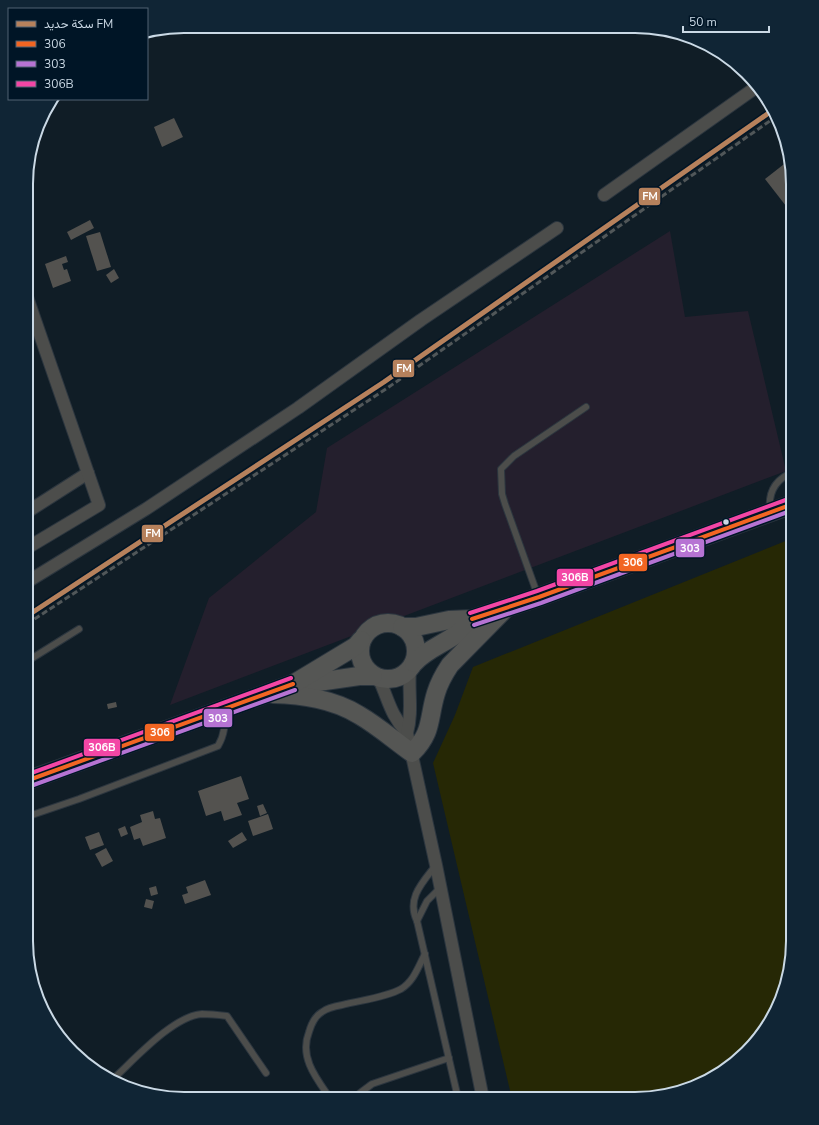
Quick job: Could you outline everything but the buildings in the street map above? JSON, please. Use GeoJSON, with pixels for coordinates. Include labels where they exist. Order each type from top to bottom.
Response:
{"type":"FeatureCollection","features":[{"type":"Feature","properties":{"kind":"main road"},"geometry":{"type":"LineString","coordinates":[[402,627],[416,628],[449,620],[472,619],[539,597],[786,506]]}},
{"type":"Feature","properties":{"kind":"main road"},"geometry":{"type":"LineString","coordinates":[[264,694],[312,697],[338,705],[360,716],[412,753],[422,742],[428,728],[436,692],[450,665],[506,608]]}},
{"type":"Feature","properties":{"kind":"main road"},"geometry":{"type":"LineString","coordinates":[[293,684],[359,676],[393,680],[400,677],[424,653],[463,630],[472,619]]}},
{"type":"Feature","properties":{"kind":"main road"},"geometry":{"type":"LineString","coordinates":[[33,778],[293,684],[356,646],[370,629],[382,624],[396,624],[408,631],[415,643],[416,650],[412,666]]}},
{"type":"Feature","properties":{"kind":"main road"},"geometry":{"type":"LineString","coordinates":[[362,640],[359,653],[360,660],[368,672],[376,677]]}},
{"type":"Feature","properties":{"kind":"street"},"geometry":{"type":"LineString","coordinates":[[604,195],[753,90]]}},
{"type":"Feature","properties":{"kind":"street"},"geometry":{"type":"LineString","coordinates":[[33,578],[146,509],[292,412],[421,320],[557,228]]}},
{"type":"Feature","properties":{"kind":"street"},"geometry":{"type":"LineString","coordinates":[[33,315],[99,505],[33,544]]}},
{"type":"Feature","properties":{"kind":"street"},"geometry":{"type":"LineString","coordinates":[[33,508],[88,473]]}},
{"type":"Feature","properties":{"kind":"street"},"geometry":{"type":"LineString","coordinates":[[407,733],[411,714],[412,666]]}},
{"type":"Feature","properties":{"kind":"street"},"geometry":{"type":"LineString","coordinates":[[376,677],[392,713],[397,722],[407,733],[436,865],[482,1092]]}},
{"type":"Feature","properties":{"kind":"lane"},"geometry":{"type":"LineString","coordinates":[[539,597],[502,494],[501,469],[514,456],[586,408]]}},
{"type":"Feature","properties":{"kind":"lane"},"geometry":{"type":"LineString","coordinates":[[770,512],[770,498],[774,486],[786,475]]}},
{"type":"Feature","properties":{"kind":"lane"},"geometry":{"type":"LineString","coordinates":[[33,658],[79,629]]}},
{"type":"Feature","properties":{"kind":"lane"},"geometry":{"type":"LineString","coordinates":[[33,815],[79,799],[218,746],[226,726],[225,708]]}},
{"type":"Feature","properties":{"kind":"lane"},"geometry":{"type":"LineString","coordinates":[[436,865],[416,893],[413,899],[413,910],[425,954],[457,1092]]}},
{"type":"Feature","properties":{"kind":"lane"},"geometry":{"type":"LineString","coordinates":[[417,921],[427,901],[440,888]]}},
{"type":"Feature","properties":{"kind":"lane"},"geometry":{"type":"LineString","coordinates":[[326,1092],[307,1060],[305,1041],[312,1023],[321,1012],[334,1007],[385,995],[401,988],[412,980],[425,954]]}},
{"type":"Feature","properties":{"kind":"lane"},"geometry":{"type":"LineString","coordinates":[[116,1076],[161,1034],[187,1018],[201,1014],[227,1016],[266,1073]]}},
{"type":"Feature","properties":{"kind":"lane"},"geometry":{"type":"LineString","coordinates":[[361,1092],[372,1084],[449,1058]]}},
{"type":"Feature","properties":{"kind":"shaded area"},"geometry":{"type":"Polygon","coordinates":[[[670,231],[685,317],[748,311],[786,471],[170,705],[209,598],[316,512],[327,448],[670,231]]]}},
{"type":"Feature","properties":{"kind":"green space"},"geometry":{"type":"Polygon","coordinates":[[[786,541],[785,961],[775,999],[761,1025],[749,1041],[735,1055],[711,1072],[684,1084],[645,1092],[510,1092],[433,763],[455,715],[473,667],[786,541]]]}},
{"type":"Feature","properties":{"kind":"railway"},"geometry":{"type":"LineString","coordinates":[[33,620],[386,389],[772,120]]}},
{"type":"Feature","properties":{"kind":"rail line","name":"FM"},"geometry":{"type":"LineString","coordinates":[[33,612],[384,382],[768,113]]}},
{"type":"Feature","properties":{"kind":"transit line","name":"306B"},"geometry":{"type":"LineString","coordinates":[[470,613],[537,591],[786,500]]}},
{"type":"Feature","properties":{"kind":"transit line","name":"306"},"geometry":{"type":"LineString","coordinates":[[472,619],[539,597],[786,507]]}},
{"type":"Feature","properties":{"kind":"transit line","name":"303"},"geometry":{"type":"LineString","coordinates":[[474,625],[541,603],[786,513]]}},
{"type":"Feature","properties":{"kind":"transit line","name":"306B"},"geometry":{"type":"LineString","coordinates":[[33,772],[291,678]]}},
{"type":"Feature","properties":{"kind":"transit line","name":"306"},"geometry":{"type":"LineString","coordinates":[[33,778],[293,684]]}},
{"type":"Feature","properties":{"kind":"transit line","name":"303"},"geometry":{"type":"LineString","coordinates":[[33,785],[295,690]]}}]}
